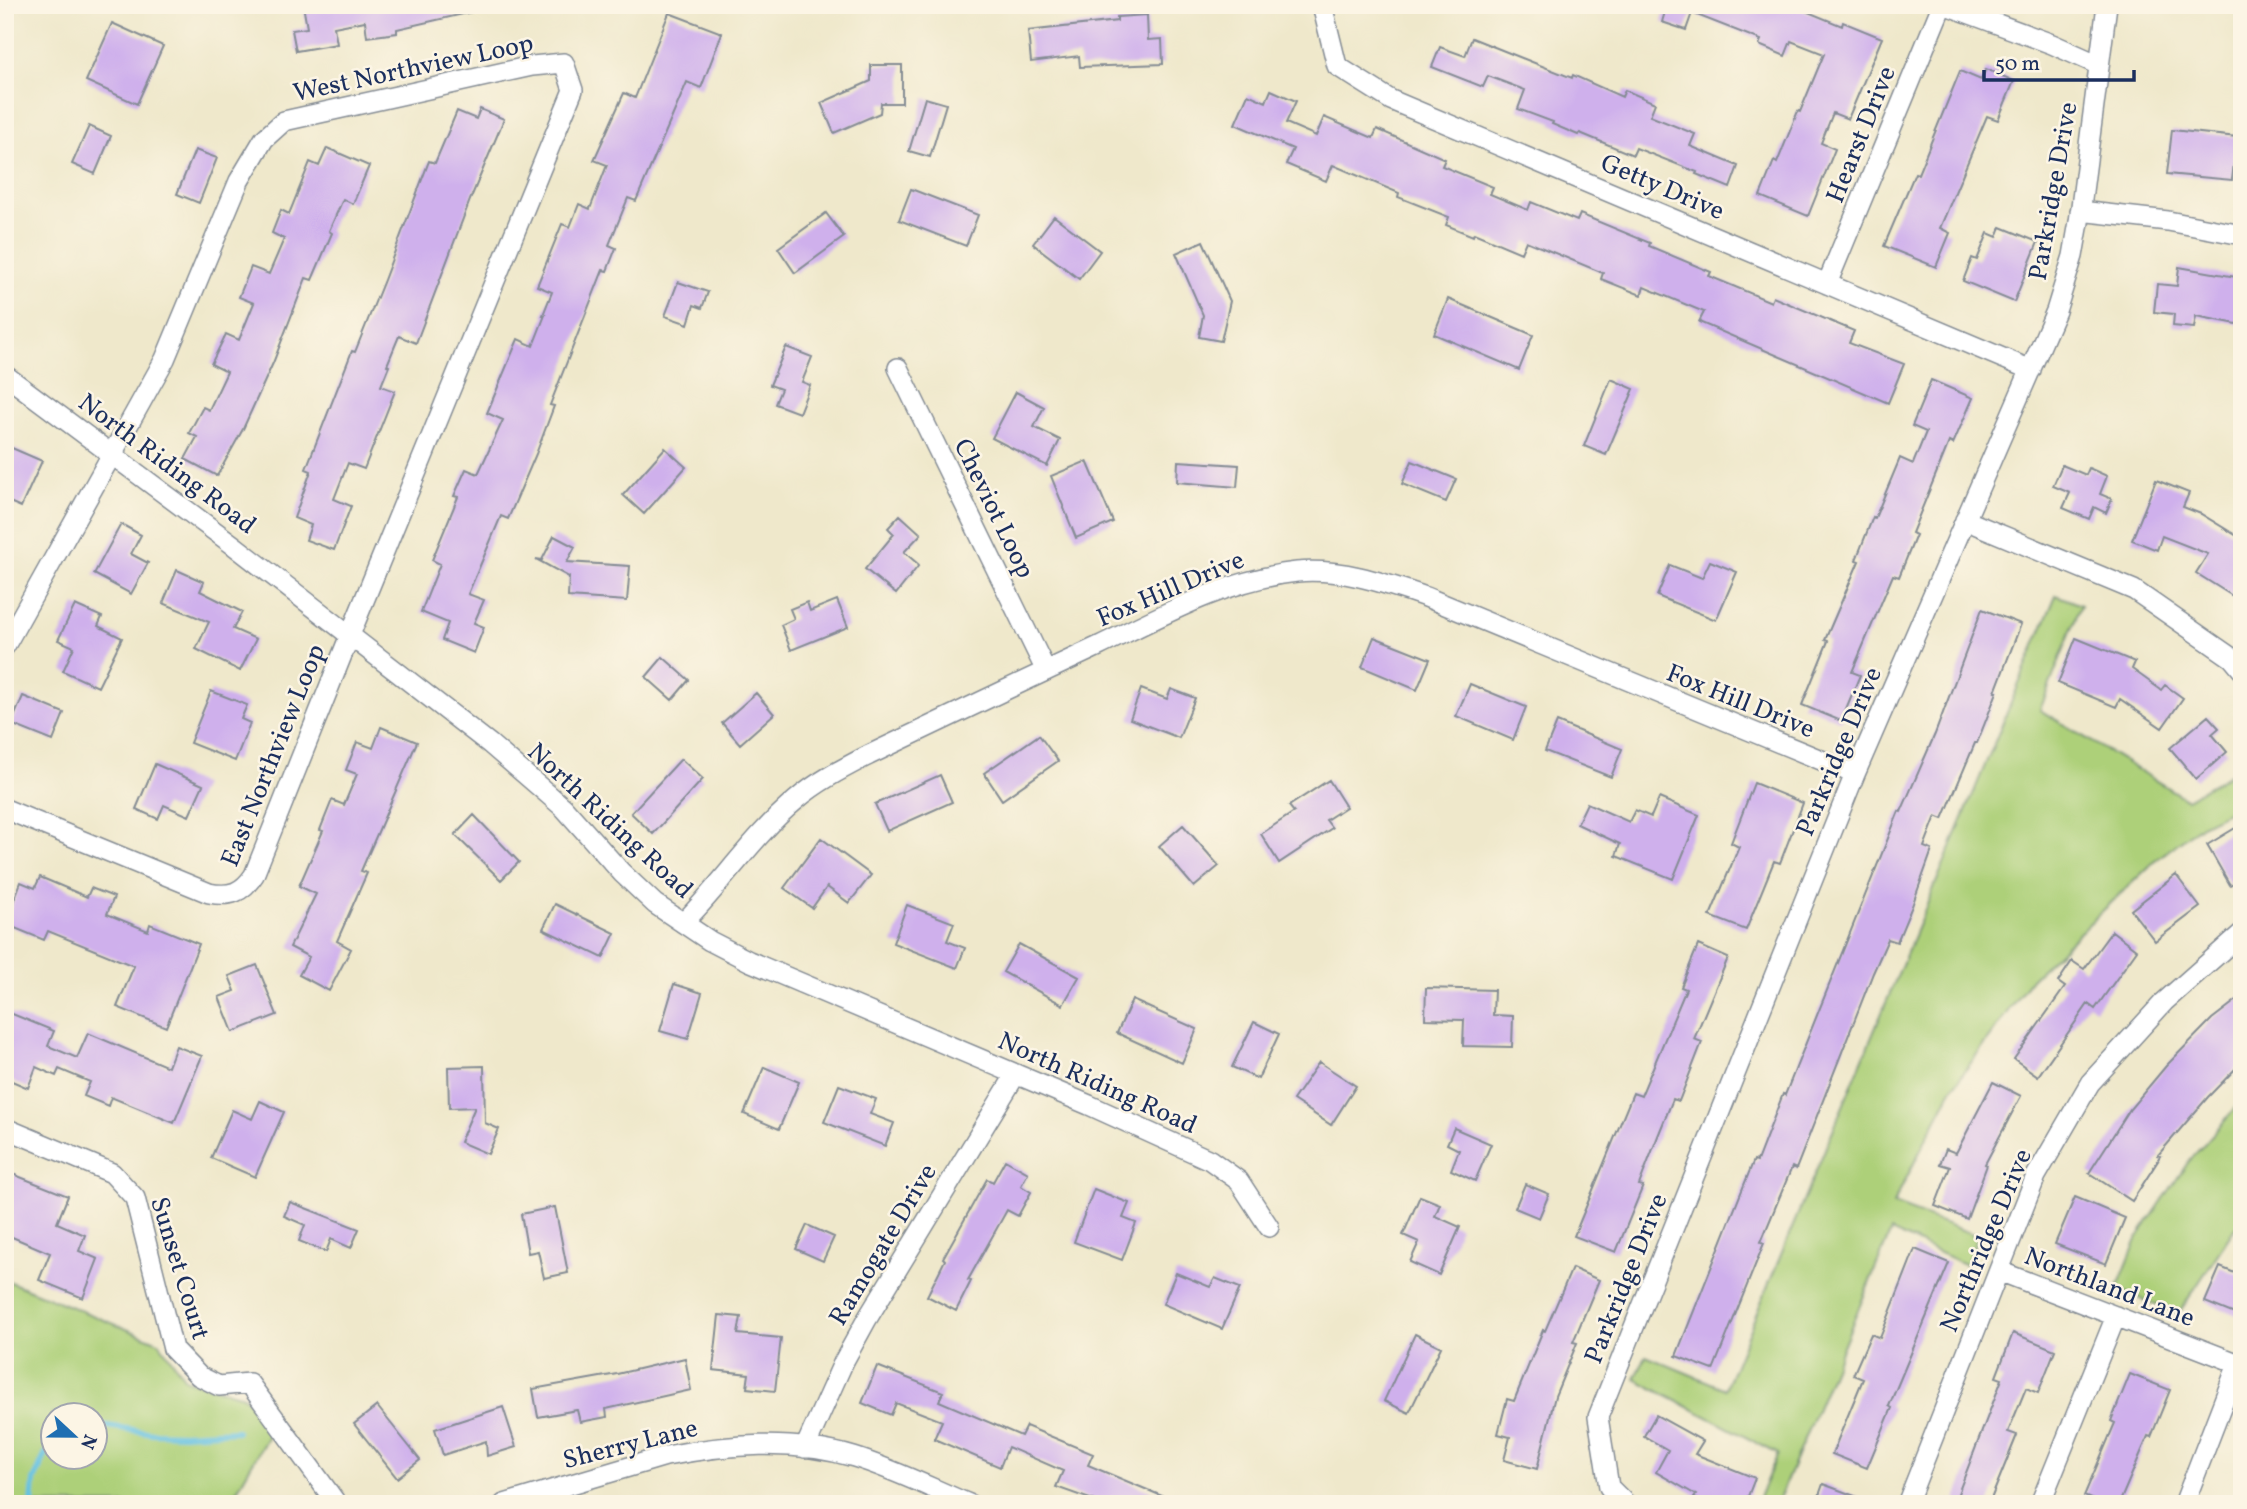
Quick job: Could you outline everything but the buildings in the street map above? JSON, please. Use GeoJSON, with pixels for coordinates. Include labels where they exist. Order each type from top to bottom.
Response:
{"type":"FeatureCollection","features":[{"type":"Feature","properties":{"kind":"street","name":"Getty Drive"},"geometry":{"type":"LineString","coordinates":[[1322,5],[1338,66],[1391,100],[2031,370]]}},
{"type":"Feature","properties":{"kind":"street","name":"Hearst Drive"},"geometry":{"type":"LineString","coordinates":[[1827,284],[1944,5]]}},
{"type":"Feature","properties":{"kind":"street"},"geometry":{"type":"LineString","coordinates":[[1944,5],[2052,44],[2099,65]]}},
{"type":"Feature","properties":{"kind":"street","name":"Parkridge Drive"},"geometry":{"type":"LineString","coordinates":[[1626,1504],[1609,1486],[1598,1417],[1855,774],[2031,370],[2064,287],[2073,256],[2080,211],[2106,5]]}},
{"type":"Feature","properties":{"kind":"street","name":"West Northview Loop"},"geometry":{"type":"LineString","coordinates":[[113,454],[164,359],[239,181],[264,139],[284,121],[532,66],[564,63],[573,90],[350,635]]}},
{"type":"Feature","properties":{"kind":"street"},"geometry":{"type":"LineString","coordinates":[[2080,211],[2168,221],[2242,235]]}},
{"type":"Feature","properties":{"kind":"street","name":"Cheviot Loop"},"geometry":{"type":"LineString","coordinates":[[898,368],[1046,671]]}},
{"type":"Feature","properties":{"kind":"street","name":"North Riding Road"},"geometry":{"type":"LineString","coordinates":[[5,375],[113,454],[490,744],[564,808],[622,873],[655,904],[682,923],[749,961],[1089,1105],[1218,1165],[1239,1181],[1269,1227]]}},
{"type":"Feature","properties":{"kind":"street"},"geometry":{"type":"LineString","coordinates":[[5,646],[113,454]]}},
{"type":"Feature","properties":{"kind":"street"},"geometry":{"type":"LineString","coordinates":[[1965,520],[2134,590],[2232,658],[2242,670]]}},
{"type":"Feature","properties":{"kind":"street","name":"Fox Hill Drive"},"geometry":{"type":"LineString","coordinates":[[682,923],[708,898],[749,847],[799,797],[831,775],[1170,612],[1234,586],[1287,573],[1341,573],[1426,597],[1855,774]]}},
{"type":"Feature","properties":{"kind":"street","name":"East Northview Loop"},"geometry":{"type":"LineString","coordinates":[[5,809],[209,893],[223,896],[236,894],[247,886],[254,875],[350,635]]}},
{"type":"Feature","properties":{"kind":"street","name":"Northridge Drive"},"geometry":{"type":"LineString","coordinates":[[1907,1504],[2036,1175],[2090,1083],[2164,1002],[2242,933]]}},
{"type":"Feature","properties":{"kind":"street","name":"Ramogate Drive"},"geometry":{"type":"LineString","coordinates":[[805,1448],[844,1361],[867,1319],[1016,1074]]}},
{"type":"Feature","properties":{"kind":"street","name":"Sunset Court"},"geometry":{"type":"LineString","coordinates":[[5,1128],[112,1173],[135,1198],[173,1349],[199,1376],[219,1386],[249,1383],[337,1504]]}},
{"type":"Feature","properties":{"kind":"street","name":"Northland Lane"},"geometry":{"type":"LineString","coordinates":[[1999,1271],[2240,1365]]}},
{"type":"Feature","properties":{"kind":"street"},"geometry":{"type":"LineString","coordinates":[[2040,1504],[2116,1316]]}},
{"type":"Feature","properties":{"kind":"street"},"geometry":{"type":"LineString","coordinates":[[2184,1504],[2240,1365]]}},
{"type":"Feature","properties":{"kind":"street","name":"Sherry Lane"},"geometry":{"type":"LineString","coordinates":[[505,1504],[678,1453],[741,1446],[805,1448],[833,1452],[876,1465],[969,1504]]}},
{"type":"Feature","properties":{"kind":"green space"},"geometry":{"type":"Polygon","coordinates":[[[2056,595],[2081,605],[2040,710],[2186,799],[2242,767],[2242,805],[2201,825],[2156,860],[2031,979],[1952,1089],[1893,1204],[1978,1236],[1966,1265],[1891,1231],[1777,1504],[1756,1504],[1778,1454],[1635,1379],[1646,1356],[1725,1389],[2056,595]]]}},
{"type":"Feature","properties":{"kind":"green space"},"geometry":{"type":"Polygon","coordinates":[[[2242,1101],[2242,1231],[2235,1228],[2178,1314],[2117,1289],[2138,1237],[2189,1161],[2242,1101]]]}},
{"type":"Feature","properties":{"kind":"green space"},"geometry":{"type":"Polygon","coordinates":[[[5,1280],[159,1342],[186,1380],[243,1396],[273,1427],[229,1504],[5,1504],[5,1280]]]}},
{"type":"Feature","properties":{"kind":"waterway"},"geometry":{"type":"LineString","coordinates":[[108,1426],[153,1433],[237,1431]]}},
{"type":"Feature","properties":{"kind":"waterway"},"geometry":{"type":"LineString","coordinates":[[32,1504],[34,1481],[39,1470]]}}]}
